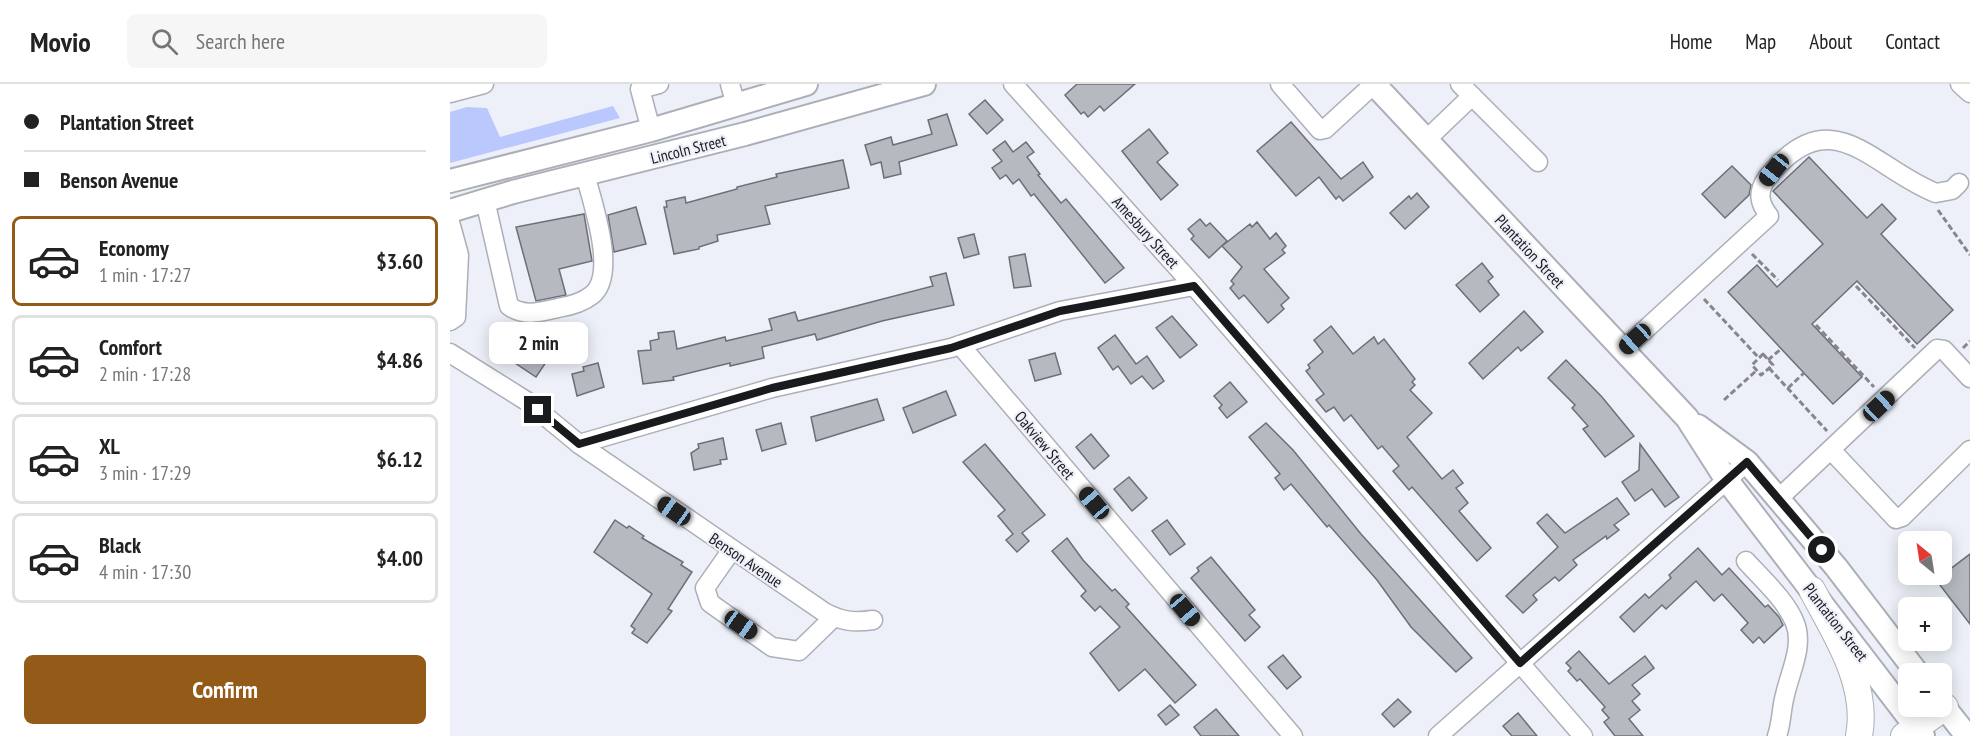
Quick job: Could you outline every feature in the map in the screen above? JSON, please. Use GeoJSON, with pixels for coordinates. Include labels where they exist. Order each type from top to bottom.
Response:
{"type":"FeatureCollection","features":[{"type":"Feature","properties":{"kind":"highway"},"geometry":{"type":"LineString","coordinates":[[1812,590],[1836,634],[1856,683],[1860,712],[1859,736]]}},
{"type":"Feature","properties":{"kind":"highway"},"geometry":{"type":"LineString","coordinates":[[1915,734],[1931,717]]}},
{"type":"Feature","properties":{"kind":"main road","name":"Lincoln Street"},"geometry":{"type":"LineString","coordinates":[[450,182],[651,130],[733,95],[806,84]]}},
{"type":"Feature","properties":{"kind":"main road","name":"Lincoln Street"},"geometry":{"type":"LineString","coordinates":[[450,211],[485,200],[745,134],[924,84]]}},
{"type":"Feature","properties":{"kind":"main road","name":"Plantation Street"},"geometry":{"type":"LineString","coordinates":[[1374,84],[1687,418],[1747,462],[1836,567],[1910,663]]}},
{"type":"Feature","properties":{"kind":"main road"},"geometry":{"type":"LineString","coordinates":[[733,95],[745,134]]}},
{"type":"Feature","properties":{"kind":"main road"},"geometry":{"type":"LineString","coordinates":[[651,130],[658,157]]}},
{"type":"Feature","properties":{"kind":"main road","name":"Plantation Street"},"geometry":{"type":"LineString","coordinates":[[1687,418],[1726,479],[1812,590],[1915,734]]}},
{"type":"Feature","properties":{"kind":"main road"},"geometry":{"type":"LineString","coordinates":[[1952,717],[1967,736]]}},
{"type":"Feature","properties":{"kind":"street"},"geometry":{"type":"LineString","coordinates":[[450,93],[484,84]]}},
{"type":"Feature","properties":{"kind":"street"},"geometry":{"type":"LineString","coordinates":[[651,130],[639,86],[659,84]]}},
{"type":"Feature","properties":{"kind":"street","name":"Amesbury Street"},"geometry":{"type":"LineString","coordinates":[[1013,84],[1194,286],[1583,736]]}},
{"type":"Feature","properties":{"kind":"street"},"geometry":{"type":"LineString","coordinates":[[1280,84],[1320,130],[1325,129],[1374,84]]}},
{"type":"Feature","properties":{"kind":"street"},"geometry":{"type":"LineString","coordinates":[[1960,84],[1970,93]]}},
{"type":"Feature","properties":{"kind":"street"},"geometry":{"type":"LineString","coordinates":[[1426,140],[1466,90],[1538,162]]}},
{"type":"Feature","properties":{"kind":"street"},"geometry":{"type":"LineString","coordinates":[[1623,350],[1769,216],[1760,201],[1762,188],[1774,170],[1802,147],[1827,140],[1858,147],[1936,193],[1944,193],[1959,183]]}},
{"type":"Feature","properties":{"kind":"street"},"geometry":{"type":"LineString","coordinates":[[485,200],[509,306],[517,312],[536,314],[577,304],[594,294],[604,277],[603,254],[585,174]]}},
{"type":"Feature","properties":{"kind":"street"},"geometry":{"type":"LineString","coordinates":[[450,222],[459,255],[456,317],[450,321]]}},
{"type":"Feature","properties":{"kind":"street"},"geometry":{"type":"LineString","coordinates":[[579,444],[772,388],[960,345],[1060,311],[1194,286]]}},
{"type":"Feature","properties":{"kind":"street","name":"Oakview Street"},"geometry":{"type":"LineString","coordinates":[[960,345],[1293,736]]}},
{"type":"Feature","properties":{"kind":"street"},"geometry":{"type":"LineString","coordinates":[[1778,499],[1831,442],[1937,350],[1941,348],[1944,350],[1970,378]]}},
{"type":"Feature","properties":{"kind":"street","name":"Benson Avenue"},"geometry":{"type":"LineString","coordinates":[[450,353],[528,402],[579,444],[731,551],[834,617],[855,623],[873,620]]}},
{"type":"Feature","properties":{"kind":"street"},"geometry":{"type":"LineString","coordinates":[[1831,442],[1896,519],[1902,517],[1970,450]]}},
{"type":"Feature","properties":{"kind":"street"},"geometry":{"type":"LineString","coordinates":[[1438,736],[1747,462]]}},
{"type":"Feature","properties":{"kind":"street"},"geometry":{"type":"LineString","coordinates":[[731,551],[705,588],[710,603],[772,646],[799,651],[834,617]]}},
{"type":"Feature","properties":{"kind":"street"},"geometry":{"type":"LineString","coordinates":[[1746,561],[1795,621],[1798,645],[1777,736]]}},
{"type":"Feature","properties":{"kind":"path"},"geometry":{"type":"LineString","coordinates":[[1920,185],[1970,255]]}},
{"type":"Feature","properties":{"kind":"path"},"geometry":{"type":"LineString","coordinates":[[1748,250],[1778,280]]}},
{"type":"Feature","properties":{"kind":"path"},"geometry":{"type":"LineString","coordinates":[[1856,286],[1918,352]]}},
{"type":"Feature","properties":{"kind":"path"},"geometry":{"type":"LineString","coordinates":[[1701,295],[1759,358]]}},
{"type":"Feature","properties":{"kind":"path"},"geometry":{"type":"LineString","coordinates":[[1816,325],[1877,390]]}},
{"type":"Feature","properties":{"kind":"path"},"geometry":{"type":"LineString","coordinates":[[1768,360],[1781,349]]}},
{"type":"Feature","properties":{"kind":"path"},"geometry":{"type":"LineString","coordinates":[[1763,354],[1773,365],[1761,375],[1752,365],[1759,358],[1763,354]]}},
{"type":"Feature","properties":{"kind":"path"},"geometry":{"type":"LineString","coordinates":[[1769,368],[1831,442]]}},
{"type":"Feature","properties":{"kind":"path"},"geometry":{"type":"LineString","coordinates":[[1724,400],[1757,370]]}},
{"type":"Feature","properties":{"kind":"path"},"geometry":{"type":"LineString","coordinates":[[1788,388],[1804,373]]}},
{"type":"Feature","properties":{"kind":"shaded area"},"geometry":{"type":"Polygon","coordinates":[[[613,106],[620,118],[450,163],[450,112],[467,107],[487,108],[500,137],[613,106]]]}},
{"type":"Feature","properties":{"kind":"building"},"geometry":{"type":"Polygon","coordinates":[[[1077,84],[1135,84],[1104,111],[1100,106],[1088,117],[1084,112],[1081,114],[1065,95],[1077,84]]]}},
{"type":"Feature","properties":{"kind":"building"},"geometry":{"type":"Polygon","coordinates":[[[985,100],[1003,120],[987,134],[969,114],[985,100]]]}},
{"type":"Feature","properties":{"kind":"building"},"geometry":{"type":"Polygon","coordinates":[[[947,114],[957,145],[899,162],[901,174],[884,178],[881,162],[871,165],[865,145],[891,137],[893,145],[932,134],[928,120],[947,114]]]}},
{"type":"Feature","properties":{"kind":"building"},"geometry":{"type":"Polygon","coordinates":[[[1291,122],[1341,179],[1363,162],[1373,177],[1343,201],[1339,196],[1336,199],[1319,177],[1296,196],[1257,151],[1291,122]]]}},
{"type":"Feature","properties":{"kind":"building"},"geometry":{"type":"Polygon","coordinates":[[[1149,129],[1168,153],[1157,162],[1178,185],[1161,200],[1122,151],[1149,129]]]}},
{"type":"Feature","properties":{"kind":"building"},"geometry":{"type":"Polygon","coordinates":[[[1005,141],[1013,152],[1026,142],[1034,152],[1027,157],[1040,174],[1038,175],[1061,203],[1066,199],[1124,268],[1105,283],[1034,194],[1031,196],[1019,179],[1013,184],[1006,175],[1000,179],[992,168],[1002,161],[993,150],[1005,141]]]}},
{"type":"Feature","properties":{"kind":"building"},"geometry":{"type":"Polygon","coordinates":[[[1809,157],[1867,218],[1882,204],[1896,219],[1881,234],[1953,310],[1917,344],[1857,281],[1812,324],[1862,377],[1833,404],[1728,292],[1757,265],[1777,287],[1823,244],[1773,191],[1809,157]]]}},
{"type":"Feature","properties":{"kind":"building"},"geometry":{"type":"Polygon","coordinates":[[[843,160],[849,188],[765,206],[770,224],[717,235],[718,241],[699,247],[699,249],[674,254],[664,207],[667,207],[666,201],[685,197],[686,203],[777,177],[776,174],[843,160]]]}},
{"type":"Feature","properties":{"kind":"building"},"geometry":{"type":"Polygon","coordinates":[[[1732,166],[1751,185],[1749,195],[1725,218],[1702,194],[1732,166]]]}},
{"type":"Feature","properties":{"kind":"building"},"geometry":{"type":"Polygon","coordinates":[[[1417,193],[1429,207],[1405,229],[1390,213],[1409,196],[1411,199],[1417,193]]]}},
{"type":"Feature","properties":{"kind":"building"},"geometry":{"type":"Polygon","coordinates":[[[636,207],[646,244],[614,252],[608,215],[636,207]]]}},
{"type":"Feature","properties":{"kind":"building"},"geometry":{"type":"Polygon","coordinates":[[[584,214],[592,261],[559,269],[566,295],[536,301],[516,227],[584,214]]]}},
{"type":"Feature","properties":{"kind":"building"},"geometry":{"type":"Polygon","coordinates":[[[1200,219],[1206,226],[1210,223],[1227,241],[1209,258],[1191,239],[1194,236],[1188,229],[1200,219]]]}},
{"type":"Feature","properties":{"kind":"building"},"geometry":{"type":"Polygon","coordinates":[[[1257,222],[1270,239],[1276,233],[1286,246],[1282,250],[1285,253],[1264,269],[1289,298],[1281,305],[1284,309],[1268,323],[1244,295],[1239,299],[1230,288],[1234,284],[1231,281],[1242,267],[1222,246],[1250,224],[1252,227],[1257,222]]]}},
{"type":"Feature","properties":{"kind":"building"},"geometry":{"type":"Polygon","coordinates":[[[974,234],[979,254],[964,258],[958,238],[974,234]]]}},
{"type":"Feature","properties":{"kind":"building"},"geometry":{"type":"Polygon","coordinates":[[[1025,254],[1031,286],[1014,288],[1009,257],[1025,254]]]}},
{"type":"Feature","properties":{"kind":"building"},"geometry":{"type":"Polygon","coordinates":[[[1482,263],[1493,277],[1488,281],[1499,295],[1480,312],[1456,285],[1482,263]]]}},
{"type":"Feature","properties":{"kind":"building"},"geometry":{"type":"Polygon","coordinates":[[[946,273],[954,305],[882,321],[817,340],[815,334],[762,347],[764,358],[730,366],[730,363],[673,377],[674,380],[643,384],[638,351],[651,350],[650,341],[659,339],[658,333],[674,331],[677,349],[725,337],[726,341],[772,330],[769,319],[795,312],[798,321],[933,286],[930,277],[946,273]]]}},
{"type":"Feature","properties":{"kind":"building"},"geometry":{"type":"Polygon","coordinates":[[[1524,311],[1543,332],[1521,351],[1518,347],[1483,379],[1469,363],[1524,311]]]}},
{"type":"Feature","properties":{"kind":"building"},"geometry":{"type":"Polygon","coordinates":[[[1172,316],[1197,345],[1180,358],[1156,328],[1172,316]]]}},
{"type":"Feature","properties":{"kind":"building"},"geometry":{"type":"Polygon","coordinates":[[[1331,326],[1353,354],[1374,337],[1378,344],[1384,339],[1415,379],[1412,382],[1415,385],[1410,390],[1432,413],[1407,437],[1442,479],[1453,470],[1463,483],[1456,488],[1468,503],[1459,511],[1491,548],[1477,561],[1412,487],[1409,490],[1393,471],[1399,466],[1382,446],[1378,449],[1351,415],[1344,421],[1334,407],[1326,412],[1316,400],[1324,394],[1306,371],[1310,368],[1308,365],[1323,352],[1314,340],[1331,326]]]}},
{"type":"Feature","properties":{"kind":"building"},"geometry":{"type":"Polygon","coordinates":[[[530,333],[555,349],[536,377],[512,361],[530,333]]]}},
{"type":"Feature","properties":{"kind":"building"},"geometry":{"type":"Polygon","coordinates":[[[1115,335],[1136,364],[1147,356],[1164,381],[1153,389],[1142,376],[1131,384],[1118,366],[1113,370],[1098,348],[1115,335]]]}},
{"type":"Feature","properties":{"kind":"building"},"geometry":{"type":"Polygon","coordinates":[[[1055,353],[1061,374],[1035,381],[1029,360],[1055,353]]]}},
{"type":"Feature","properties":{"kind":"building"},"geometry":{"type":"Polygon","coordinates":[[[1566,360],[1602,397],[1634,436],[1605,457],[1583,429],[1588,426],[1572,408],[1575,405],[1548,378],[1566,360]]]}},
{"type":"Feature","properties":{"kind":"building"},"geometry":{"type":"Polygon","coordinates":[[[598,363],[604,387],[577,396],[572,374],[584,371],[583,367],[598,363]]]}},
{"type":"Feature","properties":{"kind":"building"},"geometry":{"type":"Polygon","coordinates":[[[1230,382],[1247,402],[1227,418],[1219,408],[1222,405],[1214,396],[1230,382]]]}},
{"type":"Feature","properties":{"kind":"building"},"geometry":{"type":"Polygon","coordinates":[[[946,391],[956,415],[913,433],[903,408],[946,391]]]}},
{"type":"Feature","properties":{"kind":"building"},"geometry":{"type":"Polygon","coordinates":[[[877,399],[884,420],[816,441],[811,417],[877,399]]]}},
{"type":"Feature","properties":{"kind":"building"},"geometry":{"type":"Polygon","coordinates":[[[781,423],[786,444],[762,451],[756,430],[781,423]]]}},
{"type":"Feature","properties":{"kind":"building"},"geometry":{"type":"Polygon","coordinates":[[[1266,423],[1293,450],[1361,534],[1472,658],[1456,672],[1411,627],[1377,580],[1329,525],[1327,527],[1291,484],[1284,490],[1275,478],[1280,474],[1249,437],[1266,423]]]}},
{"type":"Feature","properties":{"kind":"building"},"geometry":{"type":"Polygon","coordinates":[[[1091,434],[1109,456],[1094,469],[1076,447],[1091,434]]]}},
{"type":"Feature","properties":{"kind":"building"},"geometry":{"type":"Polygon","coordinates":[[[723,438],[727,459],[720,460],[721,464],[694,470],[691,453],[699,448],[698,444],[723,438]]]}},
{"type":"Feature","properties":{"kind":"building"},"geometry":{"type":"Polygon","coordinates":[[[985,444],[1045,515],[1022,533],[1029,541],[1017,552],[1006,540],[1013,534],[998,516],[1005,510],[963,462],[985,444]]]}},
{"type":"Feature","properties":{"kind":"building"},"geometry":{"type":"Polygon","coordinates":[[[1640,444],[1679,497],[1665,507],[1652,489],[1635,501],[1622,482],[1639,470],[1640,444]]]}},
{"type":"Feature","properties":{"kind":"building"},"geometry":{"type":"Polygon","coordinates":[[[1129,477],[1147,498],[1132,511],[1114,489],[1129,477]]]}},
{"type":"Feature","properties":{"kind":"building"},"geometry":{"type":"Polygon","coordinates":[[[1617,498],[1629,514],[1614,525],[1619,530],[1607,539],[1606,536],[1573,560],[1577,565],[1559,581],[1555,577],[1533,595],[1537,600],[1523,613],[1506,596],[1558,547],[1537,523],[1547,514],[1565,533],[1617,498]]]}},
{"type":"Feature","properties":{"kind":"building"},"geometry":{"type":"Polygon","coordinates":[[[615,520],[627,528],[629,526],[644,536],[642,538],[683,562],[681,565],[692,572],[668,609],[672,611],[647,643],[632,633],[635,629],[631,626],[652,594],[594,552],[615,520]]]}},
{"type":"Feature","properties":{"kind":"building"},"geometry":{"type":"Polygon","coordinates":[[[1167,520],[1185,544],[1170,555],[1152,531],[1167,520]]]}},
{"type":"Feature","properties":{"kind":"building"},"geometry":{"type":"Polygon","coordinates":[[[1067,538],[1083,560],[1112,591],[1115,589],[1129,604],[1126,607],[1196,685],[1175,703],[1145,669],[1119,691],[1090,653],[1120,627],[1100,606],[1095,611],[1081,596],[1086,591],[1052,551],[1067,538]]]}},
{"type":"Feature","properties":{"kind":"building"},"geometry":{"type":"Polygon","coordinates":[[[1698,548],[1722,575],[1729,568],[1765,607],[1768,605],[1779,617],[1783,625],[1764,643],[1759,637],[1753,643],[1741,630],[1748,623],[1722,594],[1714,601],[1696,581],[1666,609],[1662,605],[1634,632],[1620,617],[1645,594],[1649,598],[1671,578],[1669,575],[1698,548]]]}},
{"type":"Feature","properties":{"kind":"building"},"geometry":{"type":"Polygon","coordinates":[[[1970,554],[1970,624],[1952,601],[1952,597],[1949,597],[1940,585],[1952,585],[1952,568],[1970,554]]]}},
{"type":"Feature","properties":{"kind":"building"},"geometry":{"type":"Polygon","coordinates":[[[1211,557],[1255,610],[1249,615],[1260,627],[1245,641],[1191,578],[1199,571],[1197,568],[1211,557]]]}},
{"type":"Feature","properties":{"kind":"building"},"geometry":{"type":"Polygon","coordinates":[[[1579,651],[1609,684],[1645,656],[1654,668],[1632,685],[1640,694],[1632,701],[1640,710],[1629,719],[1643,736],[1615,736],[1604,722],[1609,718],[1602,710],[1605,707],[1580,679],[1577,681],[1568,671],[1571,668],[1566,663],[1579,651]]]}},
{"type":"Feature","properties":{"kind":"building"},"geometry":{"type":"Polygon","coordinates":[[[1283,655],[1301,677],[1287,689],[1268,667],[1283,655]]]}},
{"type":"Feature","properties":{"kind":"building"},"geometry":{"type":"Polygon","coordinates":[[[1398,699],[1411,712],[1394,727],[1382,714],[1398,699]]]}},
{"type":"Feature","properties":{"kind":"building"},"geometry":{"type":"Polygon","coordinates":[[[1170,705],[1179,715],[1166,725],[1158,715],[1170,705]]]}},
{"type":"Feature","properties":{"kind":"building"},"geometry":{"type":"Polygon","coordinates":[[[1216,709],[1239,736],[1201,736],[1194,727],[1216,709]]]}},
{"type":"Feature","properties":{"kind":"building"},"geometry":{"type":"Polygon","coordinates":[[[1518,713],[1537,736],[1512,736],[1503,726],[1518,713]]]}},
{"type":"Feature","properties":{"kind":"route"},"geometry":{"type":"LineString","coordinates":[[538,410],[579,444],[772,388],[951,348],[1060,311],[1194,286],[1520,663],[1747,462],[1822,550]]}}]}
